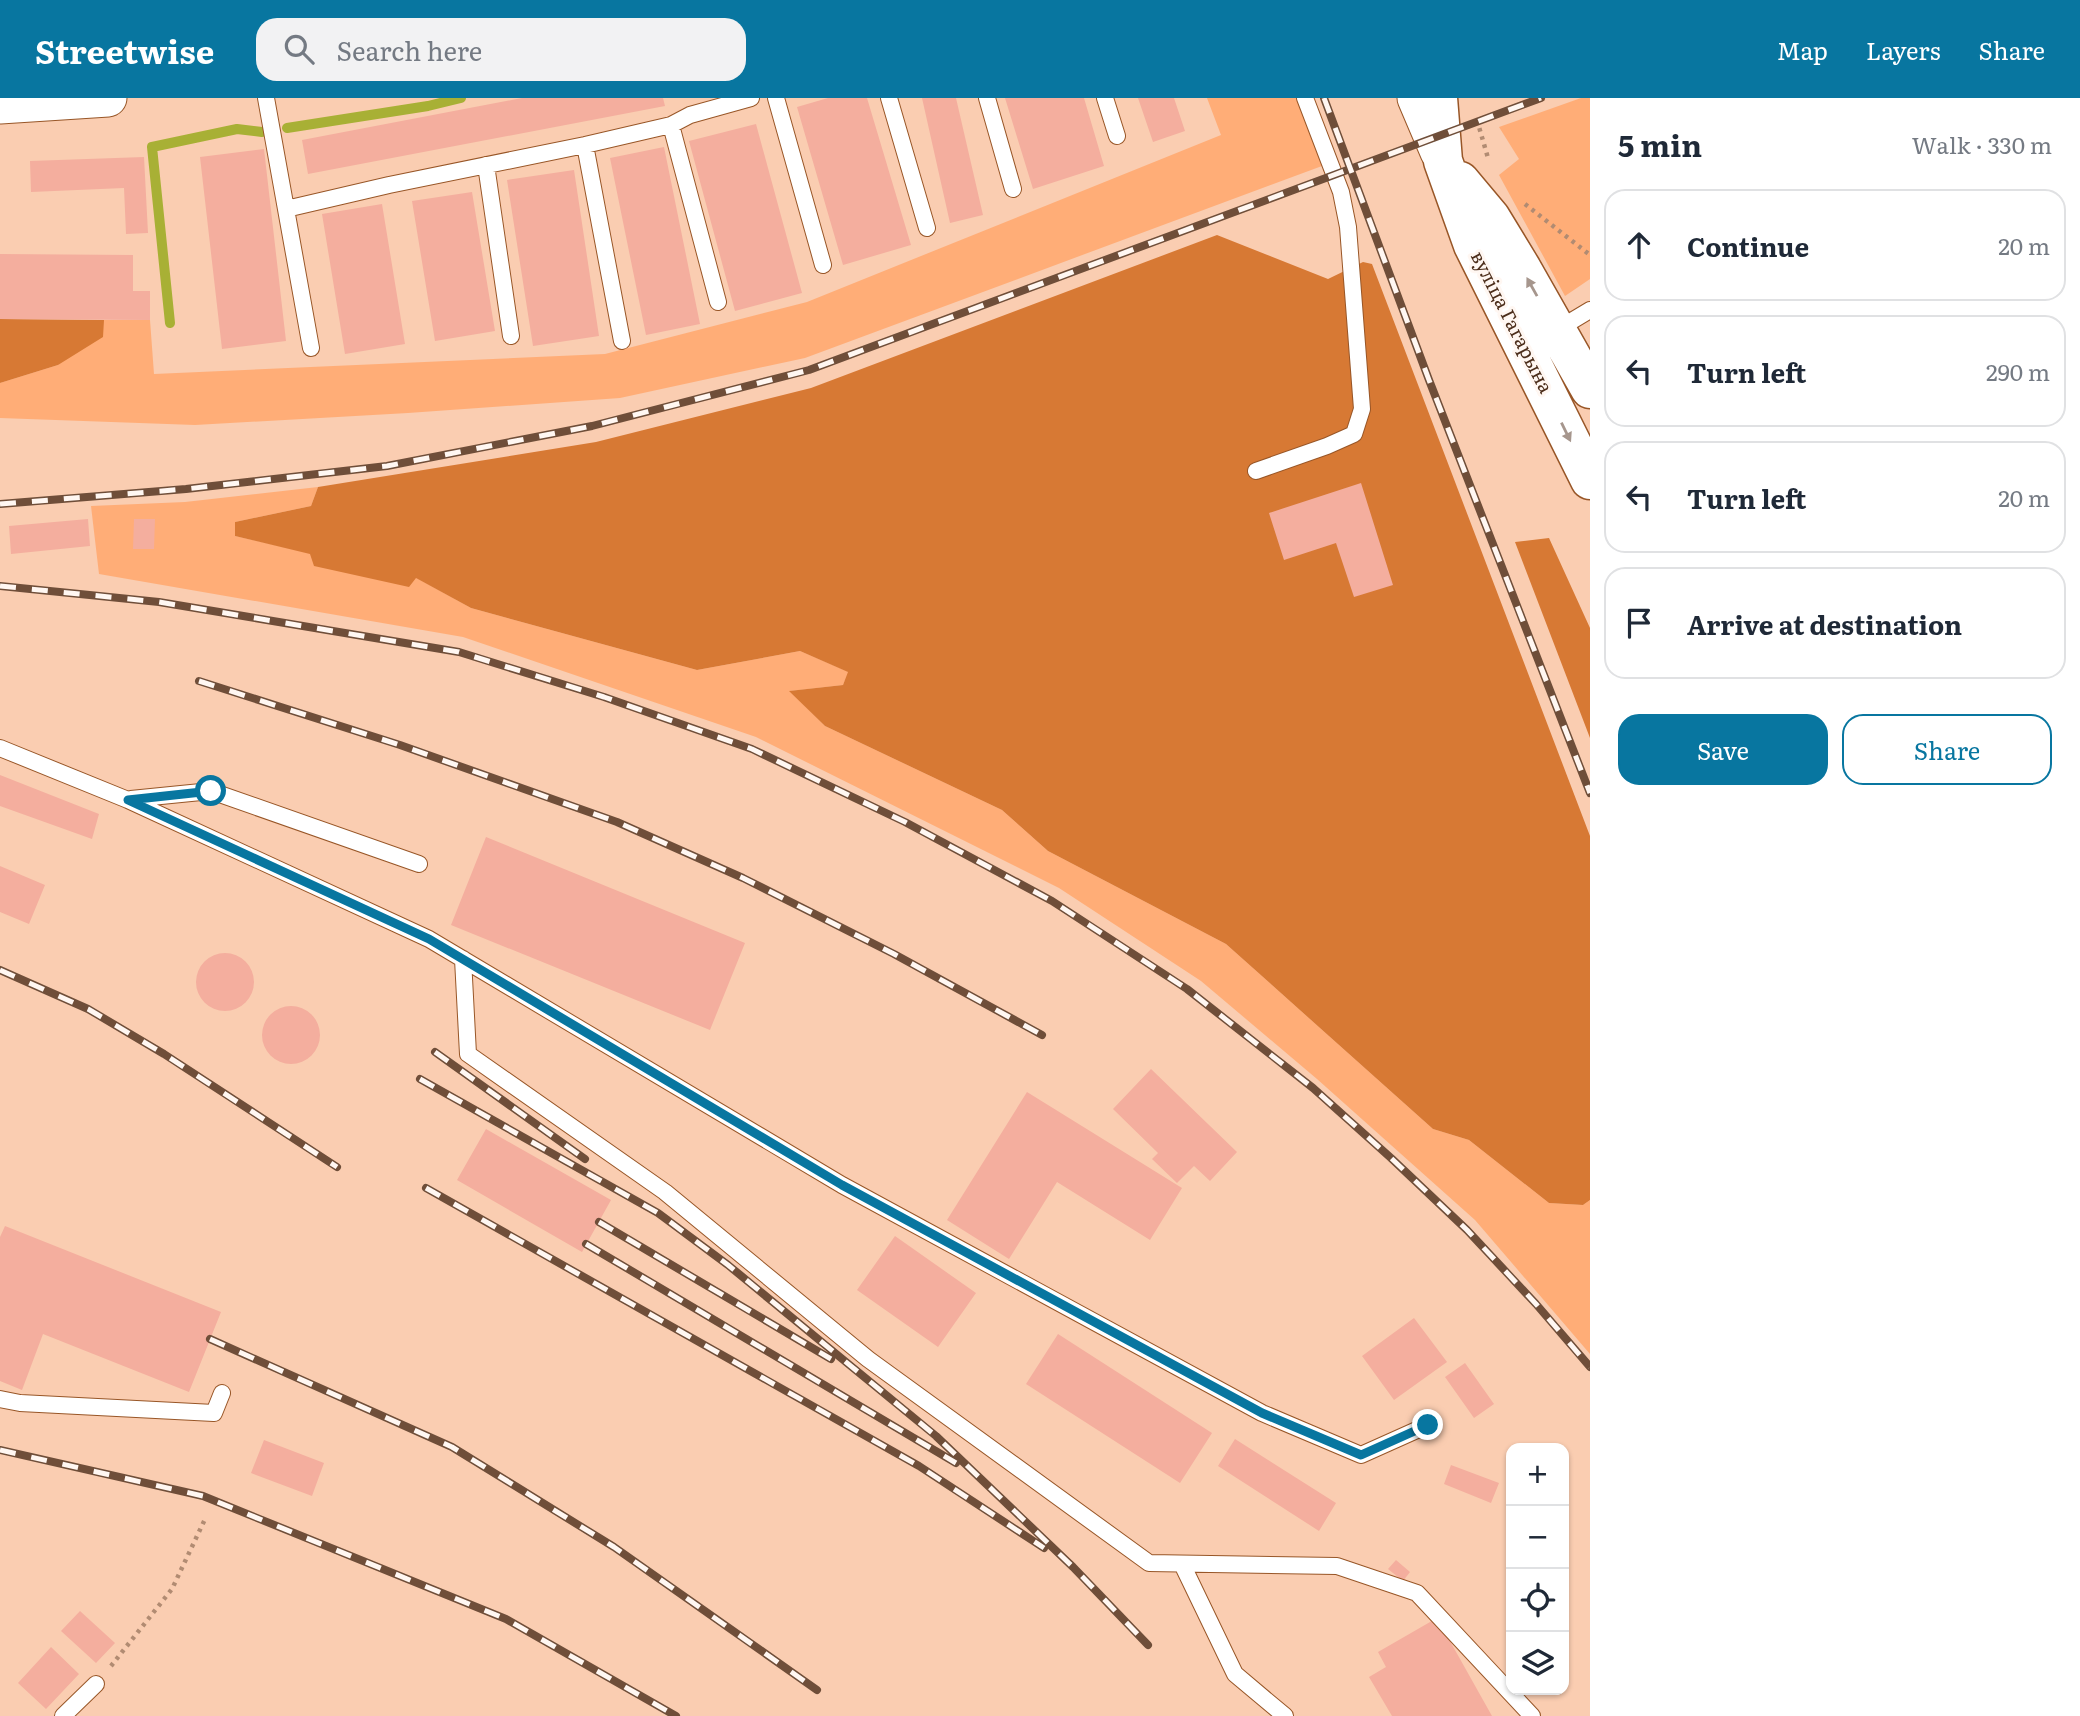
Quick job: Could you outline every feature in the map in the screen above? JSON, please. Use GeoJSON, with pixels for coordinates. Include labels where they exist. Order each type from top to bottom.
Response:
{"type":"FeatureCollection","features":[{"type":"Feature","properties":{"kind":"main road"},"geometry":{"type":"LineString","coordinates":[[1438,98],[1443,161]]}},
{"type":"Feature","properties":{"kind":"main road","name":"вуліца Гагарына"},"geometry":{"type":"LineString","coordinates":[[1443,161],[1491,218],[1541,339],[1590,480]]}},
{"type":"Feature","properties":{"kind":"main road","name":"вуліца Гагарына"},"geometry":{"type":"LineString","coordinates":[[1541,339],[1590,389]]}},
{"type":"Feature","properties":{"kind":"street"},"geometry":{"type":"LineString","coordinates":[[0,105],[108,98]]}},
{"type":"Feature","properties":{"kind":"street"},"geometry":{"type":"LineString","coordinates":[[1416,98],[1443,161]]}},
{"type":"Feature","properties":{"kind":"lane"},"geometry":{"type":"LineString","coordinates":[[266,98],[311,348]]}},
{"type":"Feature","properties":{"kind":"lane"},"geometry":{"type":"LineString","coordinates":[[690,98],[691,115]]}},
{"type":"Feature","properties":{"kind":"lane"},"geometry":{"type":"LineString","coordinates":[[286,209],[671,125],[691,115],[751,98]]}},
{"type":"Feature","properties":{"kind":"lane"},"geometry":{"type":"LineString","coordinates":[[776,98],[823,265]]}},
{"type":"Feature","properties":{"kind":"lane"},"geometry":{"type":"LineString","coordinates":[[889,98],[927,228]]}},
{"type":"Feature","properties":{"kind":"lane"},"geometry":{"type":"LineString","coordinates":[[987,98],[1013,189]]}},
{"type":"Feature","properties":{"kind":"lane"},"geometry":{"type":"LineString","coordinates":[[1105,98],[1118,136]]}},
{"type":"Feature","properties":{"kind":"lane"},"geometry":{"type":"LineString","coordinates":[[1255,471],[1354,434],[1362,409],[1348,228],[1340,192],[1305,98]]}},
{"type":"Feature","properties":{"kind":"lane"},"geometry":{"type":"LineString","coordinates":[[671,125],[718,302]]}},
{"type":"Feature","properties":{"kind":"lane"},"geometry":{"type":"LineString","coordinates":[[585,145],[622,341]]}},
{"type":"Feature","properties":{"kind":"lane"},"geometry":{"type":"LineString","coordinates":[[486,165],[511,336]]}},
{"type":"Feature","properties":{"kind":"lane"},"geometry":{"type":"LineString","coordinates":[[1541,339],[1590,310]]}},
{"type":"Feature","properties":{"kind":"lane"},"geometry":{"type":"LineString","coordinates":[[0,748],[128,800],[416,933],[842,1185],[1262,1413],[1361,1455],[1428,1425]]}},
{"type":"Feature","properties":{"kind":"lane"},"geometry":{"type":"LineString","coordinates":[[128,800],[211,791],[419,864]]}},
{"type":"Feature","properties":{"kind":"lane"},"geometry":{"type":"LineString","coordinates":[[463,959],[468,1054],[665,1192],[868,1359],[1149,1563],[1337,1566],[1418,1593],[1532,1716]]}},
{"type":"Feature","properties":{"kind":"lane"},"geometry":{"type":"LineString","coordinates":[[0,1399],[20,1403],[214,1413],[222,1393]]}},
{"type":"Feature","properties":{"kind":"lane"},"geometry":{"type":"LineString","coordinates":[[1182,1564],[1236,1674],[1285,1716]]}},
{"type":"Feature","properties":{"kind":"lane"},"geometry":{"type":"LineString","coordinates":[[63,1716],[96,1684]]}},
{"type":"Feature","properties":{"kind":"path"},"geometry":{"type":"LineString","coordinates":[[1475,111],[1490,165]]}},
{"type":"Feature","properties":{"kind":"path"},"geometry":{"type":"LineString","coordinates":[[1515,196],[1590,255]]}},
{"type":"Feature","properties":{"kind":"path"},"geometry":{"type":"LineString","coordinates":[[96,1684],[172,1588],[206,1517]]}},
{"type":"Feature","properties":{"kind":"shaded area"},"geometry":{"type":"Polygon","coordinates":[[[1207,98],[1296,98],[1322,166],[805,358],[620,398],[195,425],[0,418],[0,383],[58,365],[104,320],[150,320],[154,374],[605,354],[807,302],[1221,135],[1207,98]]]}},
{"type":"Feature","properties":{"kind":"shaded area"},"geometry":{"type":"Polygon","coordinates":[[[1581,98],[1590,98],[1590,279],[1565,296],[1499,175],[1519,159],[1499,127],[1581,98]]]}},
{"type":"Feature","properties":{"kind":"shaded area"},"geometry":{"type":"Polygon","coordinates":[[[1217,235],[1328,279],[1363,262],[1372,264],[1590,836],[1590,1200],[1583,1205],[1549,1203],[1469,1140],[1433,1129],[1226,944],[1048,851],[1002,810],[825,726],[789,691],[843,685],[848,672],[800,651],[697,670],[471,608],[416,578],[409,587],[314,566],[310,554],[235,536],[235,522],[311,506],[318,487],[596,442],[811,388],[1217,235]]]}},
{"type":"Feature","properties":{"kind":"shaded area"},"geometry":{"type":"Polygon","coordinates":[[[0,319],[104,320],[103,337],[58,365],[0,383],[0,319]]]}},
{"type":"Feature","properties":{"kind":"shaded area"},"geometry":{"type":"Polygon","coordinates":[[[318,487],[311,506],[235,522],[235,536],[415,577],[471,608],[697,670],[800,651],[849,672],[843,685],[790,691],[825,726],[1002,810],[1048,851],[1226,944],[1433,1129],[1469,1140],[1549,1203],[1583,1205],[1590,1200],[1590,1354],[1475,1220],[1317,1079],[1201,981],[1059,888],[756,737],[463,637],[99,574],[91,506],[185,502],[318,487]]]}},
{"type":"Feature","properties":{"kind":"shaded area"},"geometry":{"type":"Polygon","coordinates":[[[1549,538],[1590,628],[1590,738],[1515,542],[1549,538]]]}},
{"type":"Feature","properties":{"kind":"building"},"geometry":{"type":"Polygon","coordinates":[[[522,98],[663,98],[665,106],[308,174],[302,140],[522,98]]]}},
{"type":"Feature","properties":{"kind":"building"},"geometry":{"type":"Polygon","coordinates":[[[828,98],[867,98],[911,245],[843,265],[797,107],[828,98]]]}},
{"type":"Feature","properties":{"kind":"building"},"geometry":{"type":"Polygon","coordinates":[[[922,98],[956,98],[983,215],[950,223],[922,98]]]}},
{"type":"Feature","properties":{"kind":"building"},"geometry":{"type":"Polygon","coordinates":[[[1005,98],[1084,98],[1104,166],[1033,189],[1005,98]]]}},
{"type":"Feature","properties":{"kind":"building"},"geometry":{"type":"Polygon","coordinates":[[[1138,98],[1174,98],[1185,131],[1153,142],[1138,98]]]}},
{"type":"Feature","properties":{"kind":"building"},"geometry":{"type":"Polygon","coordinates":[[[756,124],[802,293],[735,311],[689,141],[756,124]]]}},
{"type":"Feature","properties":{"kind":"building"},"geometry":{"type":"Polygon","coordinates":[[[664,147],[700,324],[646,335],[610,158],[664,147]]]}},
{"type":"Feature","properties":{"kind":"building"},"geometry":{"type":"Polygon","coordinates":[[[264,149],[286,341],[222,349],[200,157],[264,149]]]}},
{"type":"Feature","properties":{"kind":"building"},"geometry":{"type":"Polygon","coordinates":[[[144,157],[148,233],[126,234],[124,188],[31,192],[30,161],[144,157]]]}},
{"type":"Feature","properties":{"kind":"building"},"geometry":{"type":"Polygon","coordinates":[[[574,170],[599,336],[533,346],[507,180],[574,170]]]}},
{"type":"Feature","properties":{"kind":"building"},"geometry":{"type":"Polygon","coordinates":[[[472,192],[495,331],[435,341],[412,201],[472,192]]]}},
{"type":"Feature","properties":{"kind":"building"},"geometry":{"type":"Polygon","coordinates":[[[382,204],[405,344],[345,354],[322,214],[382,204]]]}},
{"type":"Feature","properties":{"kind":"building"},"geometry":{"type":"Polygon","coordinates":[[[0,254],[133,255],[133,291],[150,291],[150,320],[0,319],[0,254]]]}},
{"type":"Feature","properties":{"kind":"building"},"geometry":{"type":"Polygon","coordinates":[[[1361,483],[1393,585],[1354,597],[1336,543],[1284,560],[1269,513],[1361,483]]]}},
{"type":"Feature","properties":{"kind":"building"},"geometry":{"type":"Polygon","coordinates":[[[88,519],[90,546],[11,554],[9,526],[88,519]]]}},
{"type":"Feature","properties":{"kind":"building"},"geometry":{"type":"Polygon","coordinates":[[[134,519],[155,519],[154,549],[133,549],[134,519]]]}},
{"type":"Feature","properties":{"kind":"building"},"geometry":{"type":"Polygon","coordinates":[[[0,775],[99,814],[92,839],[0,806],[0,775]]]}},
{"type":"Feature","properties":{"kind":"building"},"geometry":{"type":"Polygon","coordinates":[[[486,837],[745,943],[710,1030],[451,925],[486,837]]]}},
{"type":"Feature","properties":{"kind":"building"},"geometry":{"type":"Polygon","coordinates":[[[0,866],[45,885],[29,924],[0,912],[0,866]]]}},
{"type":"Feature","properties":{"kind":"building"},"geometry":{"type":"Polygon","coordinates":[[[225,953],[241,958],[249,966],[254,982],[249,998],[241,1006],[225,1011],[209,1006],[201,998],[196,982],[201,966],[209,958],[225,953]]]}},
{"type":"Feature","properties":{"kind":"building"},"geometry":{"type":"Polygon","coordinates":[[[291,1006],[307,1011],[315,1019],[320,1035],[315,1051],[307,1059],[291,1064],[275,1059],[267,1051],[262,1035],[267,1019],[275,1011],[291,1006]]]}},
{"type":"Feature","properties":{"kind":"building"},"geometry":{"type":"Polygon","coordinates":[[[1151,1069],[1237,1152],[1210,1181],[1194,1166],[1177,1183],[1152,1159],[1158,1153],[1113,1109],[1151,1069]]]}},
{"type":"Feature","properties":{"kind":"building"},"geometry":{"type":"Polygon","coordinates":[[[1027,1092],[1182,1188],[1150,1240],[1057,1182],[1009,1259],[947,1220],[1027,1092]]]}},
{"type":"Feature","properties":{"kind":"building"},"geometry":{"type":"Polygon","coordinates":[[[486,1129],[611,1200],[582,1252],[457,1180],[486,1129]]]}},
{"type":"Feature","properties":{"kind":"building"},"geometry":{"type":"Polygon","coordinates":[[[5,1226],[221,1312],[189,1392],[43,1334],[22,1390],[0,1381],[0,1237],[5,1226]]]}},
{"type":"Feature","properties":{"kind":"building"},"geometry":{"type":"Polygon","coordinates":[[[895,1236],[976,1293],[938,1347],[857,1290],[895,1236]]]}},
{"type":"Feature","properties":{"kind":"building"},"geometry":{"type":"Polygon","coordinates":[[[1414,1318],[1447,1362],[1394,1400],[1362,1356],[1414,1318]]]}},
{"type":"Feature","properties":{"kind":"building"},"geometry":{"type":"Polygon","coordinates":[[[1058,1334],[1212,1433],[1180,1483],[1026,1384],[1058,1334]]]}},
{"type":"Feature","properties":{"kind":"building"},"geometry":{"type":"Polygon","coordinates":[[[1465,1363],[1494,1404],[1474,1418],[1445,1377],[1465,1363]]]}},
{"type":"Feature","properties":{"kind":"building"},"geometry":{"type":"Polygon","coordinates":[[[1235,1439],[1336,1503],[1319,1531],[1218,1466],[1235,1439]]]}},
{"type":"Feature","properties":{"kind":"building"},"geometry":{"type":"Polygon","coordinates":[[[264,1440],[324,1463],[312,1496],[251,1473],[264,1440]]]}},
{"type":"Feature","properties":{"kind":"building"},"geometry":{"type":"Polygon","coordinates":[[[1451,1465],[1499,1483],[1491,1503],[1444,1484],[1451,1465]]]}},
{"type":"Feature","properties":{"kind":"building"},"geometry":{"type":"Polygon","coordinates":[[[1396,1560],[1410,1572],[1403,1581],[1388,1569],[1396,1560]]]}},
{"type":"Feature","properties":{"kind":"building"},"geometry":{"type":"Polygon","coordinates":[[[80,1611],[115,1643],[96,1663],[61,1631],[80,1611]]]}},
{"type":"Feature","properties":{"kind":"building"},"geometry":{"type":"Polygon","coordinates":[[[1437,1618],[1492,1716],[1392,1716],[1369,1677],[1386,1667],[1378,1652],[1437,1618]]]}},
{"type":"Feature","properties":{"kind":"building"},"geometry":{"type":"Polygon","coordinates":[[[51,1647],[79,1674],[46,1709],[18,1683],[51,1647]]]}},
{"type":"Feature","properties":{"kind":"waterway"},"geometry":{"type":"LineString","coordinates":[[287,128],[428,106],[461,98]]}},
{"type":"Feature","properties":{"kind":"waterway"},"geometry":{"type":"LineString","coordinates":[[170,323],[152,147],[237,129],[262,132]]}},
{"type":"Feature","properties":{"kind":"railway"},"geometry":{"type":"LineString","coordinates":[[1324,98],[1429,380],[1590,793]]}},
{"type":"Feature","properties":{"kind":"railway"},"geometry":{"type":"LineString","coordinates":[[0,504],[186,489],[387,466],[592,426],[809,370],[1541,98]]}},
{"type":"Feature","properties":{"kind":"railway"},"geometry":{"type":"LineString","coordinates":[[0,586],[159,602],[459,652],[604,697],[752,749],[905,822],[1052,901],[1187,989],[1313,1088],[1467,1230],[1590,1367]]}},
{"type":"Feature","properties":{"kind":"railway"},"geometry":{"type":"LineString","coordinates":[[199,681],[400,745],[617,822],[743,878],[894,954],[1042,1035]]}},
{"type":"Feature","properties":{"kind":"railway"},"geometry":{"type":"LineString","coordinates":[[0,970],[88,1009],[164,1054],[337,1167]]}},
{"type":"Feature","properties":{"kind":"railway"},"geometry":{"type":"LineString","coordinates":[[435,1052],[585,1159]]}},
{"type":"Feature","properties":{"kind":"railway"},"geometry":{"type":"LineString","coordinates":[[420,1079],[658,1213],[728,1265],[936,1436],[1073,1567],[1148,1645]]}},
{"type":"Feature","properties":{"kind":"railway"},"geometry":{"type":"LineString","coordinates":[[426,1188],[919,1466],[1044,1548]]}},
{"type":"Feature","properties":{"kind":"railway"},"geometry":{"type":"LineString","coordinates":[[599,1222],[831,1359]]}},
{"type":"Feature","properties":{"kind":"railway"},"geometry":{"type":"LineString","coordinates":[[586,1244],[956,1463]]}},
{"type":"Feature","properties":{"kind":"railway"},"geometry":{"type":"LineString","coordinates":[[210,1339],[452,1447],[614,1547],[817,1690]]}},
{"type":"Feature","properties":{"kind":"railway"},"geometry":{"type":"LineString","coordinates":[[0,1450],[203,1496],[506,1619],[676,1716]]}},
{"type":"Feature","properties":{"kind":"route"},"geometry":{"type":"LineString","coordinates":[[211,791],[128,800],[429,939],[842,1185],[1262,1413],[1361,1455],[1428,1425]]}}]}
